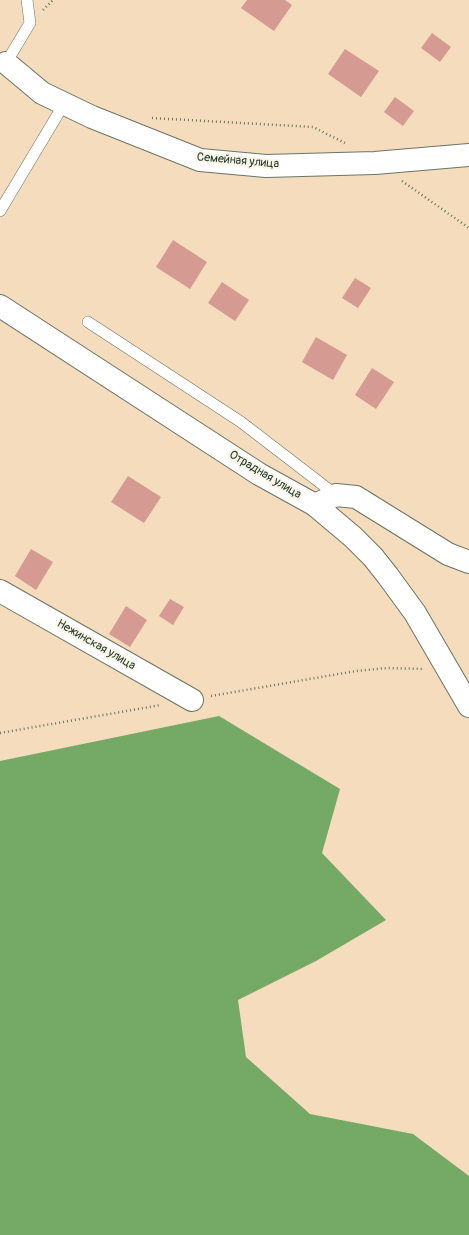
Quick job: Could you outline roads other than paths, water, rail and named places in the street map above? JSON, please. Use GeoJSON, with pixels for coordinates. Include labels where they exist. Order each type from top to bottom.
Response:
{"type":"FeatureCollection","features":[{"type":"Feature","properties":{"kind":"street","name":"Семейная улица"},"geometry":{"type":"LineString","coordinates":[[3,65],[42,93],[64,104],[92,117],[200,160],[266,166],[375,163],[469,155]]}},
{"type":"Feature","properties":{"kind":"street","name":"Отрадная улица"},"geometry":{"type":"LineString","coordinates":[[0,306],[259,474],[315,505],[353,536],[373,556],[415,613],[469,706]]}},
{"type":"Feature","properties":{"kind":"street"},"geometry":{"type":"LineString","coordinates":[[315,505],[336,495],[356,497],[448,554],[469,562]]}},
{"type":"Feature","properties":{"kind":"street","name":"Нежинская улица"},"geometry":{"type":"LineString","coordinates":[[0,591],[192,700]]}},
{"type":"Feature","properties":{"kind":"lane"},"geometry":{"type":"LineString","coordinates":[[3,65],[30,23],[27,0]]}},
{"type":"Feature","properties":{"kind":"lane"},"geometry":{"type":"LineString","coordinates":[[0,211],[64,104]]}},
{"type":"Feature","properties":{"kind":"lane"},"geometry":{"type":"LineString","coordinates":[[88,322],[241,422],[336,495]]}}]}
